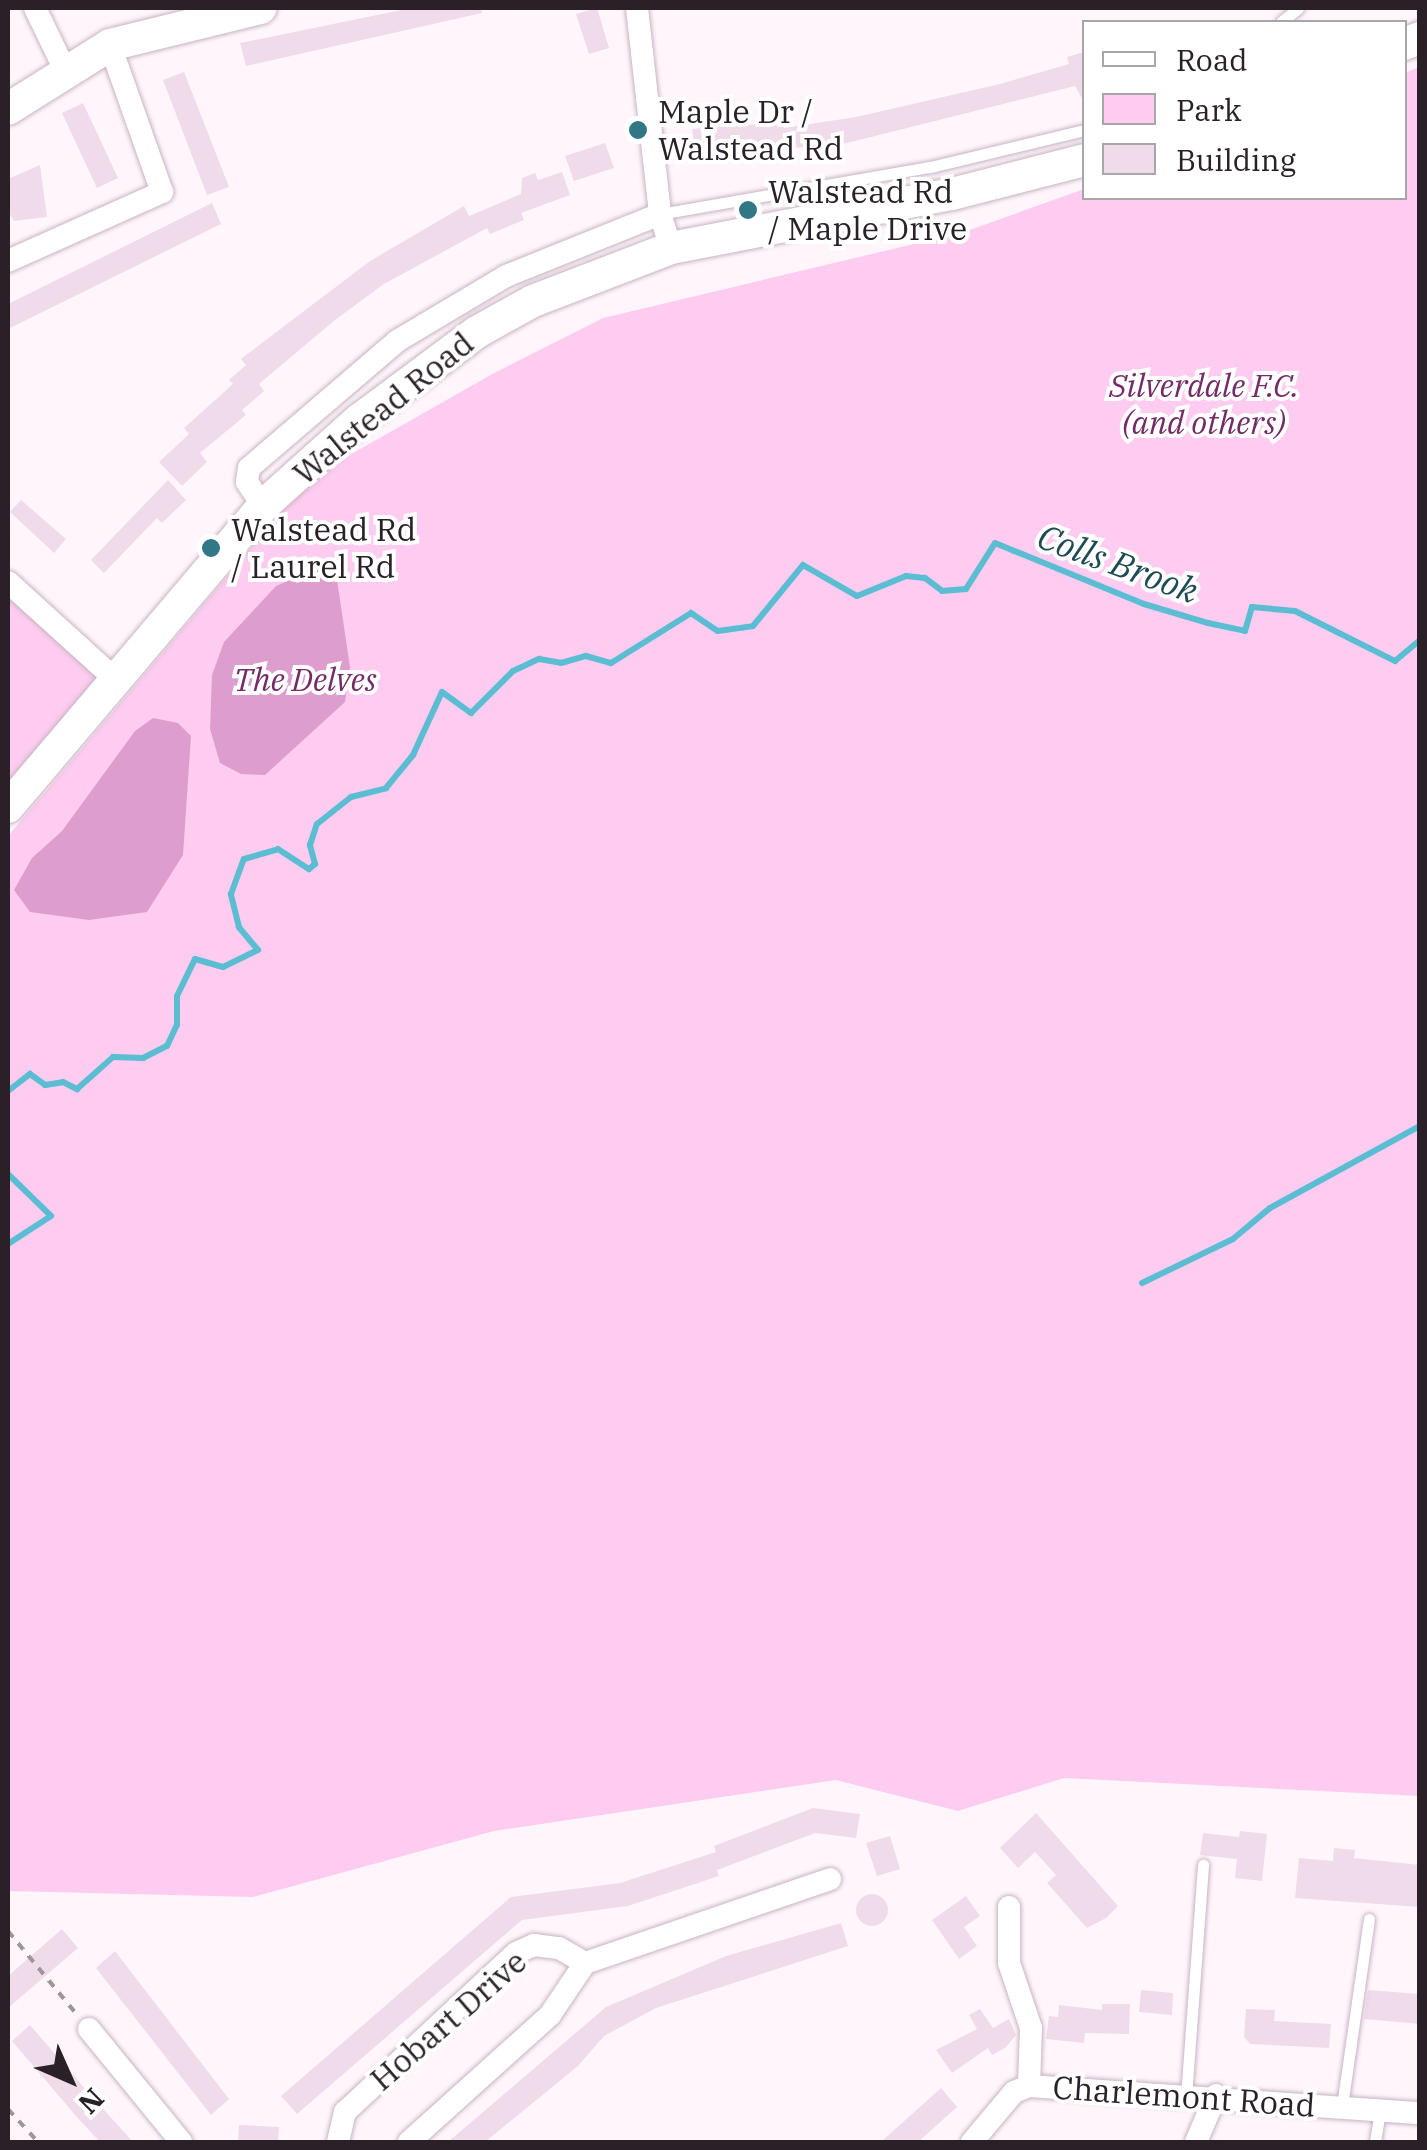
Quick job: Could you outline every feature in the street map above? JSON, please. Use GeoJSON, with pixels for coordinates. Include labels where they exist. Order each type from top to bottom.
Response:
{"type":"FeatureCollection","features":[{"type":"Feature","properties":{"kind":"street"},"geometry":{"type":"LineString","coordinates":[[34,8],[65,70]]}},
{"type":"Feature","properties":{"kind":"street"},"geometry":{"type":"LineString","coordinates":[[8,109],[110,45],[261,8]]}},
{"type":"Feature","properties":{"kind":"street"},"geometry":{"type":"LineString","coordinates":[[637,8],[660,214],[671,248]]}},
{"type":"Feature","properties":{"kind":"street"},"geometry":{"type":"LineString","coordinates":[[8,262],[162,192],[110,45]]}},
{"type":"Feature","properties":{"kind":"street","name":"Walstead Road"},"geometry":{"type":"LineString","coordinates":[[8,807],[264,506],[359,420],[476,332],[533,301],[671,248],[952,194],[1082,161]]}},
{"type":"Feature","properties":{"kind":"street","name":"Walstead Road"},"geometry":{"type":"LineString","coordinates":[[264,506],[246,482],[249,468],[398,342],[506,276],[660,214]]}},
{"type":"Feature","properties":{"kind":"street"},"geometry":{"type":"LineString","coordinates":[[8,582],[116,680]]}},
{"type":"Feature","properties":{"kind":"street"},"geometry":{"type":"LineString","coordinates":[[585,1962],[830,1879]]}},
{"type":"Feature","properties":{"kind":"street"},"geometry":{"type":"LineString","coordinates":[[1009,1908],[1009,1964],[1031,2028],[1030,2086]]}},
{"type":"Feature","properties":{"kind":"street","name":"Hobart Drive"},"geometry":{"type":"LineString","coordinates":[[338,2142],[345,2112],[516,1953],[534,1945],[559,1948],[585,1962],[550,2015],[409,2142]]}},
{"type":"Feature","properties":{"kind":"street"},"geometry":{"type":"LineString","coordinates":[[89,2029],[181,2142]]}},
{"type":"Feature","properties":{"kind":"street","name":"Charlemont Road"},"geometry":{"type":"LineString","coordinates":[[972,2142],[1014,2092],[1030,2086],[1186,2097],[1216,2095],[1420,2113]]}},
{"type":"Feature","properties":{"kind":"street"},"geometry":{"type":"LineString","coordinates":[[1196,2142],[1216,2095]]}},
{"type":"Feature","properties":{"kind":"lane"},"geometry":{"type":"LineString","coordinates":[[660,214],[930,167],[1082,130]]}},
{"type":"Feature","properties":{"kind":"lane"},"geometry":{"type":"LineString","coordinates":[[1186,2097],[1203,1864]]}},
{"type":"Feature","properties":{"kind":"lane"},"geometry":{"type":"LineString","coordinates":[[1342,2106],[1368,1919]]}},
{"type":"Feature","properties":{"kind":"lane"},"geometry":{"type":"LineString","coordinates":[[1375,2142],[1380,2109]]}},
{"type":"Feature","properties":{"kind":"path"},"geometry":{"type":"LineString","coordinates":[[8,1931],[89,2029]]}},
{"type":"Feature","properties":{"kind":"path"},"geometry":{"type":"LineString","coordinates":[[8,2109],[38,2142]]}},
{"type":"Feature","properties":{"kind":"green space"},"geometry":{"type":"Polygon","coordinates":[[[1419,67],[1419,1796],[1064,1778],[958,1811],[836,1780],[494,1831],[253,1897],[8,1891],[8,836],[311,477],[494,373],[603,318],[964,232],[1082,190],[1082,200],[1407,200],[1407,72],[1419,67]]]}},
{"type":"Feature","properties":{"kind":"green space","name":"The Delves"},"geometry":{"type":"Polygon","coordinates":[[[319,567],[337,580],[350,667],[345,702],[265,775],[241,774],[220,763],[210,729],[212,675],[224,642],[276,586],[319,567]]]}},
{"type":"Feature","properties":{"kind":"green space"},"geometry":{"type":"Polygon","coordinates":[[[8,595],[107,683],[8,796],[8,595]]]}},
{"type":"Feature","properties":{"kind":"green space"},"geometry":{"type":"Polygon","coordinates":[[[153,718],[178,723],[191,736],[183,855],[147,912],[89,920],[30,912],[14,890],[32,858],[62,831],[135,731],[153,718]]]}},
{"type":"Feature","properties":{"kind":"building"},"geometry":{"type":"Polygon","coordinates":[[[411,8],[481,8],[482,13],[246,66],[240,43],[411,8]]]}},
{"type":"Feature","properties":{"kind":"building"},"geometry":{"type":"Polygon","coordinates":[[[597,8],[609,48],[589,54],[576,14],[597,8]]]}},
{"type":"Feature","properties":{"kind":"building"},"geometry":{"type":"Polygon","coordinates":[[[1082,53],[1082,98],[1075,86],[839,145],[695,154],[692,129],[783,122],[784,128],[856,117],[1000,84],[1069,64],[1067,57],[1082,53]]]}},
{"type":"Feature","properties":{"kind":"building"},"geometry":{"type":"Polygon","coordinates":[[[184,72],[229,187],[207,195],[163,80],[184,72]]]}},
{"type":"Feature","properties":{"kind":"building"},"geometry":{"type":"Polygon","coordinates":[[[83,103],[118,178],[97,188],[62,113],[83,103]]]}},
{"type":"Feature","properties":{"kind":"building"},"geometry":{"type":"Polygon","coordinates":[[[605,143],[614,168],[574,181],[565,156],[605,143]]]}},
{"type":"Feature","properties":{"kind":"building"},"geometry":{"type":"Polygon","coordinates":[[[40,165],[47,217],[14,221],[8,211],[8,179],[40,165]]]}},
{"type":"Feature","properties":{"kind":"building"},"geometry":{"type":"Polygon","coordinates":[[[562,172],[570,195],[521,213],[524,220],[490,234],[487,228],[384,284],[335,320],[259,384],[264,391],[242,410],[246,415],[200,453],[207,462],[182,486],[159,462],[189,434],[184,428],[233,384],[229,380],[246,365],[241,359],[370,261],[464,206],[469,216],[521,194],[522,178],[535,173],[538,180],[562,172]]]}},
{"type":"Feature","properties":{"kind":"building"},"geometry":{"type":"Polygon","coordinates":[[[212,203],[221,224],[8,329],[8,304],[212,203]]]}},
{"type":"Feature","properties":{"kind":"building"},"geometry":{"type":"Polygon","coordinates":[[[168,480],[186,500],[162,523],[157,518],[104,573],[91,560],[168,480]]]}},
{"type":"Feature","properties":{"kind":"building"},"geometry":{"type":"Polygon","coordinates":[[[21,500],[66,539],[54,553],[10,512],[21,500]]]}},
{"type":"Feature","properties":{"kind":"building"},"geometry":{"type":"Polygon","coordinates":[[[813,1808],[860,1814],[856,1838],[815,1833],[717,1870],[719,1876],[628,1906],[522,1920],[297,2114],[281,2096],[511,1897],[620,1883],[716,1852],[714,1846],[813,1808]]]}},
{"type":"Feature","properties":{"kind":"building"},"geometry":{"type":"Polygon","coordinates":[[[1036,1813],[1118,1906],[1106,1918],[1087,1928],[1047,1883],[1056,1875],[1035,1852],[1018,1868],[1000,1848],[1036,1813]]]}},
{"type":"Feature","properties":{"kind":"building"},"geometry":{"type":"Polygon","coordinates":[[[1240,1831],[1267,1834],[1262,1881],[1235,1878],[1237,1859],[1200,1855],[1203,1833],[1239,1837],[1240,1831]]]}},
{"type":"Feature","properties":{"kind":"building"},"geometry":{"type":"Polygon","coordinates":[[[890,1836],[900,1869],[877,1876],[866,1843],[890,1836]]]}},
{"type":"Feature","properties":{"kind":"building"},"geometry":{"type":"Polygon","coordinates":[[[1334,1848],[1355,1850],[1354,1858],[1420,1865],[1420,1907],[1295,1898],[1299,1858],[1333,1861],[1334,1848]]]}},
{"type":"Feature","properties":{"kind":"building"},"geometry":{"type":"Polygon","coordinates":[[[872,1894],[883,1899],[888,1910],[883,1921],[872,1926],[861,1921],[856,1910],[861,1899],[872,1894]]]}},
{"type":"Feature","properties":{"kind":"building"},"geometry":{"type":"Polygon","coordinates":[[[966,1896],[980,1916],[964,1927],[977,1946],[959,1959],[932,1920],[966,1896]]]}},
{"type":"Feature","properties":{"kind":"building"},"geometry":{"type":"Polygon","coordinates":[[[841,1923],[848,1946],[656,2008],[604,2036],[578,2066],[485,2142],[448,2142],[606,2007],[726,1956],[841,1923]]]}},
{"type":"Feature","properties":{"kind":"building"},"geometry":{"type":"Polygon","coordinates":[[[62,1929],[78,1948],[8,2008],[8,1976],[62,1929]]]}},
{"type":"Feature","properties":{"kind":"building"},"geometry":{"type":"Polygon","coordinates":[[[115,1951],[229,2099],[211,2115],[96,1968],[115,1951]]]}},
{"type":"Feature","properties":{"kind":"building"},"geometry":{"type":"Polygon","coordinates":[[[1141,1990],[1173,1993],[1172,2015],[1139,2012],[1141,1990]]]}},
{"type":"Feature","properties":{"kind":"building"},"geometry":{"type":"Polygon","coordinates":[[[1368,1990],[1420,1994],[1420,2024],[1364,2019],[1368,1990]]]}},
{"type":"Feature","properties":{"kind":"building"},"geometry":{"type":"Polygon","coordinates":[[[1102,2004],[1130,2004],[1129,2034],[1085,2033],[1084,2043],[1046,2039],[1049,2016],[1058,2017],[1059,2005],[1102,2010],[1102,2004]]]}},
{"type":"Feature","properties":{"kind":"building"},"geometry":{"type":"Polygon","coordinates":[[[980,2009],[993,2028],[1009,2019],[1016,2035],[1005,2048],[992,2055],[988,2048],[952,2073],[936,2050],[977,2029],[969,2015],[980,2009]]]}},
{"type":"Feature","properties":{"kind":"building"},"geometry":{"type":"Polygon","coordinates":[[[1246,2009],[1275,2010],[1274,2021],[1331,2024],[1329,2048],[1250,2044],[1244,2037],[1246,2009]]]}},
{"type":"Feature","properties":{"kind":"building"},"geometry":{"type":"Polygon","coordinates":[[[30,2025],[133,2142],[100,2142],[76,2116],[12,2041],[30,2025]]]}},
{"type":"Feature","properties":{"kind":"building"},"geometry":{"type":"Polygon","coordinates":[[[941,2088],[957,2107],[918,2142],[881,2142],[941,2088]]]}},
{"type":"Feature","properties":{"kind":"building"},"geometry":{"type":"Polygon","coordinates":[[[239,2125],[279,2127],[278,2142],[238,2142],[239,2125]]]}},
{"type":"Feature","properties":{"kind":"waterway","name":"Colls Brook"},"geometry":{"type":"LineString","coordinates":[[8,1091],[30,1074],[45,1085],[63,1082],[77,1089],[113,1057],[143,1058],[167,1046],[177,1025],[177,996],[195,959],[223,967],[258,950],[239,927],[231,894],[244,859],[278,849],[309,869],[315,864],[310,845],[317,824],[351,797],[386,788],[413,755],[442,692],[471,713],[513,671],[539,659],[561,663],[586,656],[611,663],[691,613],[718,631],[753,626],[803,565],[857,596],[906,576],[925,578],[942,591],[966,589],[995,543],[1144,604],[1208,623],[1245,631],[1252,607],[1295,611],[1395,661],[1420,640]]}},
{"type":"Feature","properties":{"kind":"waterway"},"geometry":{"type":"LineString","coordinates":[[1142,1283],[1233,1239],[1270,1208],[1420,1126]]}},
{"type":"Feature","properties":{"kind":"waterway","name":"Colls Brook"},"geometry":{"type":"LineString","coordinates":[[8,1174],[51,1216],[8,1244]]}},
{"type":"Feature","properties":{"kind":"place","name":"Maple Dr / Walstead Rd"},"geometry":{"type":"Point","coordinates":[638,130]}},
{"type":"Feature","properties":{"kind":"place","name":"Walstead Rd / Maple Drive"},"geometry":{"type":"Point","coordinates":[748,210]}},
{"type":"Feature","properties":{"kind":"place","name":"Walstead Rd / Laurel Rd"},"geometry":{"type":"Point","coordinates":[211,548]}},
{"type":"Feature","properties":{"kind":"park label","name":"Silverdale F.C. (and others)"},"geometry":{"type":"Point","coordinates":[1204,404]}}]}
